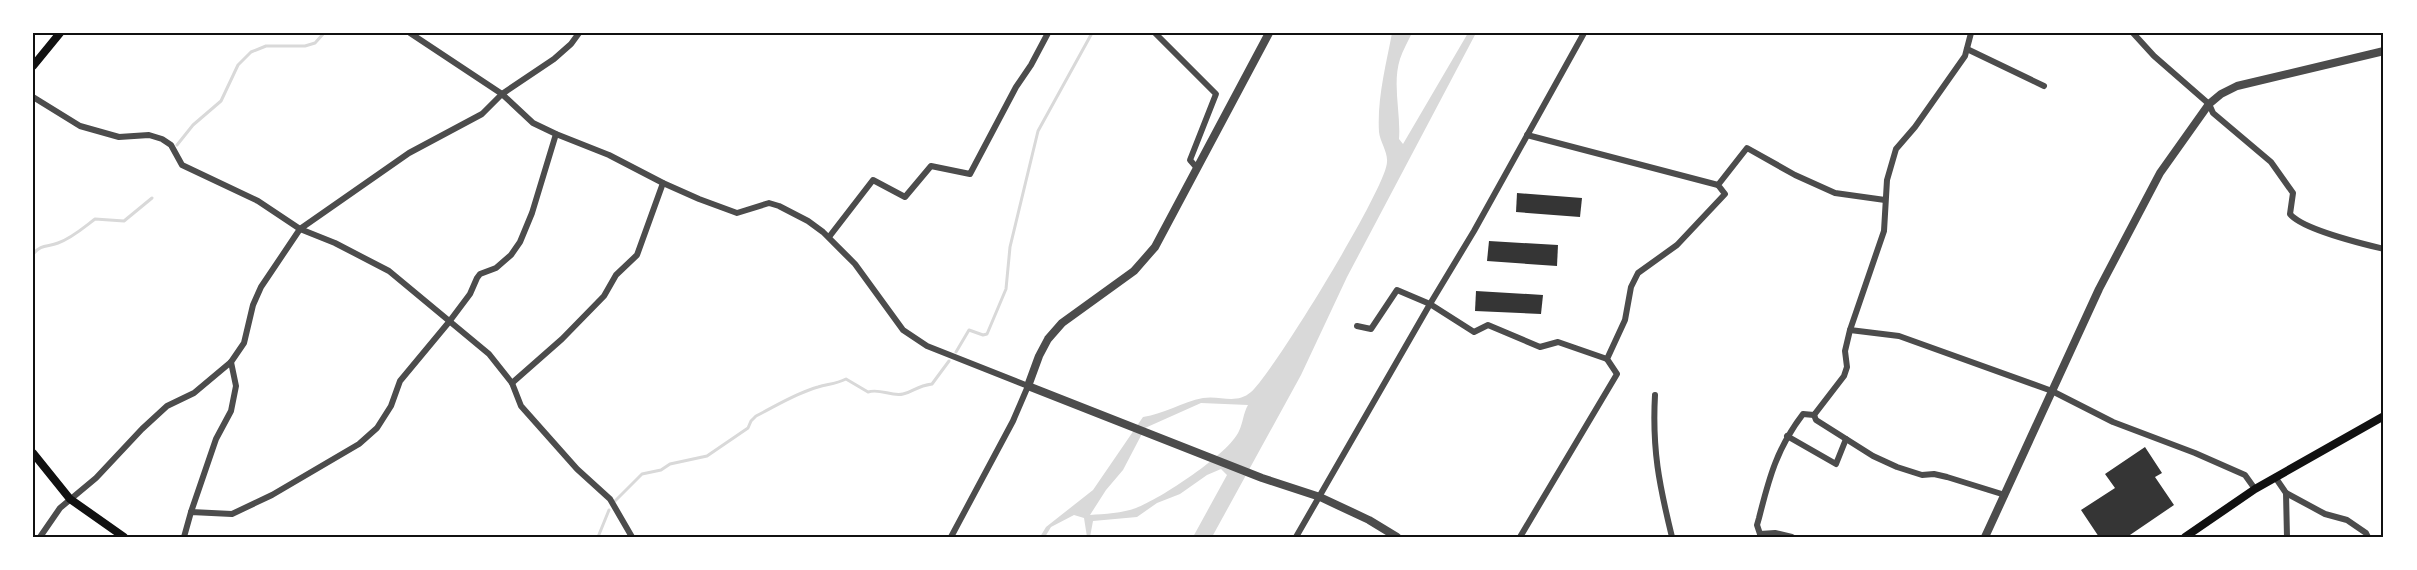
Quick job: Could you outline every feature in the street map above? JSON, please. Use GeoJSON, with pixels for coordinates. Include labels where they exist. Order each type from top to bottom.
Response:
{"type":"FeatureCollection","features":[{"type":"Feature","properties":{"kind":"main road"},"geometry":{"type":"LineString","coordinates":[[33,66],[60,33]]}},
{"type":"Feature","properties":{"kind":"main road"},"geometry":{"type":"LineString","coordinates":[[2185,537],[2255,489],[2384,416]]}},
{"type":"Feature","properties":{"kind":"main road"},"geometry":{"type":"LineString","coordinates":[[33,453],[70,499],[124,537]]}},
{"type":"Feature","properties":{"kind":"street"},"geometry":{"type":"LineString","coordinates":[[410,33],[502,94],[533,123],[556,134],[609,155],[663,183],[737,213],[770,203],[808,221],[829,237],[855,264],[903,330],[927,346],[1262,478],[1320,497],[1369,520],[1397,537]]}},
{"type":"Feature","properties":{"kind":"street"},"geometry":{"type":"LineString","coordinates":[[40,537],[70,499],[96,478],[167,406],[194,393],[231,362],[244,343],[253,305],[261,287],[300,229],[410,153],[482,114],[502,94],[554,59],[571,44],[579,33]]}},
{"type":"Feature","properties":{"kind":"street"},"geometry":{"type":"LineString","coordinates":[[829,237],[873,180],[905,197],[931,166],[970,174],[1016,87],[1048,33]]}},
{"type":"Feature","properties":{"kind":"street"},"geometry":{"type":"LineString","coordinates":[[1155,33],[1216,94],[1190,160],[1197,168]]}},
{"type":"Feature","properties":{"kind":"street"},"geometry":{"type":"LineString","coordinates":[[951,537],[1013,422],[1048,339],[1062,323],[1134,271],[1151,253],[1269,33]]}},
{"type":"Feature","properties":{"kind":"street"},"geometry":{"type":"LineString","coordinates":[[1296,537],[1474,231],[1584,33]]}},
{"type":"Feature","properties":{"kind":"street"},"geometry":{"type":"LineString","coordinates":[[1814,415],[1844,376],[1847,367],[1845,351],[1850,330],[1884,231],[1887,180],[1896,149],[1915,128],[1965,56],[1971,33]]}},
{"type":"Feature","properties":{"kind":"street"},"geometry":{"type":"LineString","coordinates":[[2133,33],[2154,56],[2209,104],[2213,113],[2271,162],[2293,193],[2290,214],[2294,219],[2310,227],[2384,249]]}},
{"type":"Feature","properties":{"kind":"street"},"geometry":{"type":"LineString","coordinates":[[1967,50],[2044,86]]}},
{"type":"Feature","properties":{"kind":"street"},"geometry":{"type":"LineString","coordinates":[[1985,537],[2099,289],[2160,173],[2209,104],[2221,94],[2237,86],[2384,51]]}},
{"type":"Feature","properties":{"kind":"street"},"geometry":{"type":"LineString","coordinates":[[33,97],[80,126],[119,137],[149,135],[162,139],[171,145],[182,165],[258,201],[300,229],[335,243],[389,271],[500,365],[512,383],[521,406],[577,470],[610,499],[632,537]]}},
{"type":"Feature","properties":{"kind":"street"},"geometry":{"type":"LineString","coordinates":[[191,512],[232,514],[272,495],[359,444],[377,428],[391,406],[400,381],[470,294],[480,274],[496,268],[511,255],[520,242],[532,213],[556,134]]}},
{"type":"Feature","properties":{"kind":"street"},"geometry":{"type":"LineString","coordinates":[[1527,135],[1718,185],[1725,194],[1677,245],[1638,273],[1631,286],[1625,320],[1608,359]]}},
{"type":"Feature","properties":{"kind":"street"},"geometry":{"type":"LineString","coordinates":[[1718,185],[1747,148],[1795,175],[1835,193],[1885,200]]}},
{"type":"Feature","properties":{"kind":"street"},"geometry":{"type":"LineString","coordinates":[[512,383],[562,339],[604,296],[616,275],[638,255],[663,183]]}},
{"type":"Feature","properties":{"kind":"street"},"geometry":{"type":"LineString","coordinates":[[1357,326],[1371,329],[1397,290],[1430,304],[1474,332],[1488,325],[1540,347],[1558,342],[1608,359],[1617,374],[1520,537]]}},
{"type":"Feature","properties":{"kind":"street"},"geometry":{"type":"LineString","coordinates":[[1850,330],[1899,336],[2052,391],[2113,422],[2246,475],[2255,489]]}},
{"type":"Feature","properties":{"kind":"street"},"geometry":{"type":"LineString","coordinates":[[184,537],[216,439],[231,411],[236,386],[231,362]]}},
{"type":"Feature","properties":{"kind":"street"},"geometry":{"type":"LineString","coordinates":[[1655,394],[1654,453],[1672,537]]}},
{"type":"Feature","properties":{"kind":"street"},"geometry":{"type":"LineString","coordinates":[[1792,537],[1775,533],[1761,536],[1757,525],[1770,475],[1787,435],[1803,414],[1814,415]]}},
{"type":"Feature","properties":{"kind":"street"},"geometry":{"type":"LineString","coordinates":[[1814,415],[1816,420],[1873,456],[1897,467],[1922,475],[1934,474],[1947,477],[2005,495]]}},
{"type":"Feature","properties":{"kind":"street"},"geometry":{"type":"LineString","coordinates":[[1787,435],[1836,464],[1846,439]]}},
{"type":"Feature","properties":{"kind":"street"},"geometry":{"type":"LineString","coordinates":[[2275,477],[2286,493],[2325,514],[2348,520],[2368,537]]}},
{"type":"Feature","properties":{"kind":"street"},"geometry":{"type":"LineString","coordinates":[[2286,493],[2287,537]]}},
{"type":"Feature","properties":{"kind":"shaded area"},"geometry":{"type":"Polygon","coordinates":[[[1392,33],[1412,33],[1400,59],[1397,78],[1399,139],[1403,144],[1468,33],[1476,33],[1347,277],[1301,375],[1212,537],[1193,537],[1227,475],[1221,469],[1207,475],[1180,494],[1157,503],[1137,517],[1093,521],[1090,537],[1087,537],[1084,518],[1074,515],[1051,527],[1045,537],[1040,537],[1046,527],[1093,490],[1143,417],[1203,398],[1234,399],[1245,396],[1263,378],[1282,352],[1350,241],[1382,178],[1387,158],[1379,132],[1379,107],[1392,33]],[[1201,403],[1145,428],[1123,470],[1106,490],[1090,515],[1136,508],[1193,475],[1233,441],[1248,405],[1201,403]]]}},
{"type":"Feature","properties":{"kind":"building"},"geometry":{"type":"Polygon","coordinates":[[[1517,193],[1582,198],[1580,217],[1516,212],[1517,193]]]}},
{"type":"Feature","properties":{"kind":"building"},"geometry":{"type":"Polygon","coordinates":[[[1489,241],[1558,245],[1557,266],[1487,261],[1489,241]]]}},
{"type":"Feature","properties":{"kind":"building"},"geometry":{"type":"Polygon","coordinates":[[[1476,291],[1543,295],[1541,314],[1475,311],[1476,291]]]}},
{"type":"Feature","properties":{"kind":"building"},"geometry":{"type":"Polygon","coordinates":[[[2145,447],[2162,473],[2155,477],[2174,505],[2127,537],[2099,537],[2081,510],[2115,488],[2105,474],[2145,447]]]}},
{"type":"Feature","properties":{"kind":"waterway"},"geometry":{"type":"LineString","coordinates":[[177,145],[193,125],[221,101],[238,65],[251,52],[266,46],[305,46],[315,43],[324,33]]}},
{"type":"Feature","properties":{"kind":"waterway"},"geometry":{"type":"LineString","coordinates":[[956,352],[969,330],[983,335],[987,334],[1006,289],[1010,247],[1038,131],[1092,33]]}},
{"type":"Feature","properties":{"kind":"waterway"},"geometry":{"type":"LineString","coordinates":[[33,254],[42,247],[68,238],[95,219],[124,221],[152,198]]}},
{"type":"Feature","properties":{"kind":"waterway"},"geometry":{"type":"LineString","coordinates":[[615,501],[642,474],[661,470],[670,464],[707,456],[748,428],[756,416],[802,393],[846,379],[868,392],[903,394],[932,384],[949,361]]}},
{"type":"Feature","properties":{"kind":"waterway"},"geometry":{"type":"LineString","coordinates":[[598,537],[609,510]]}}]}
